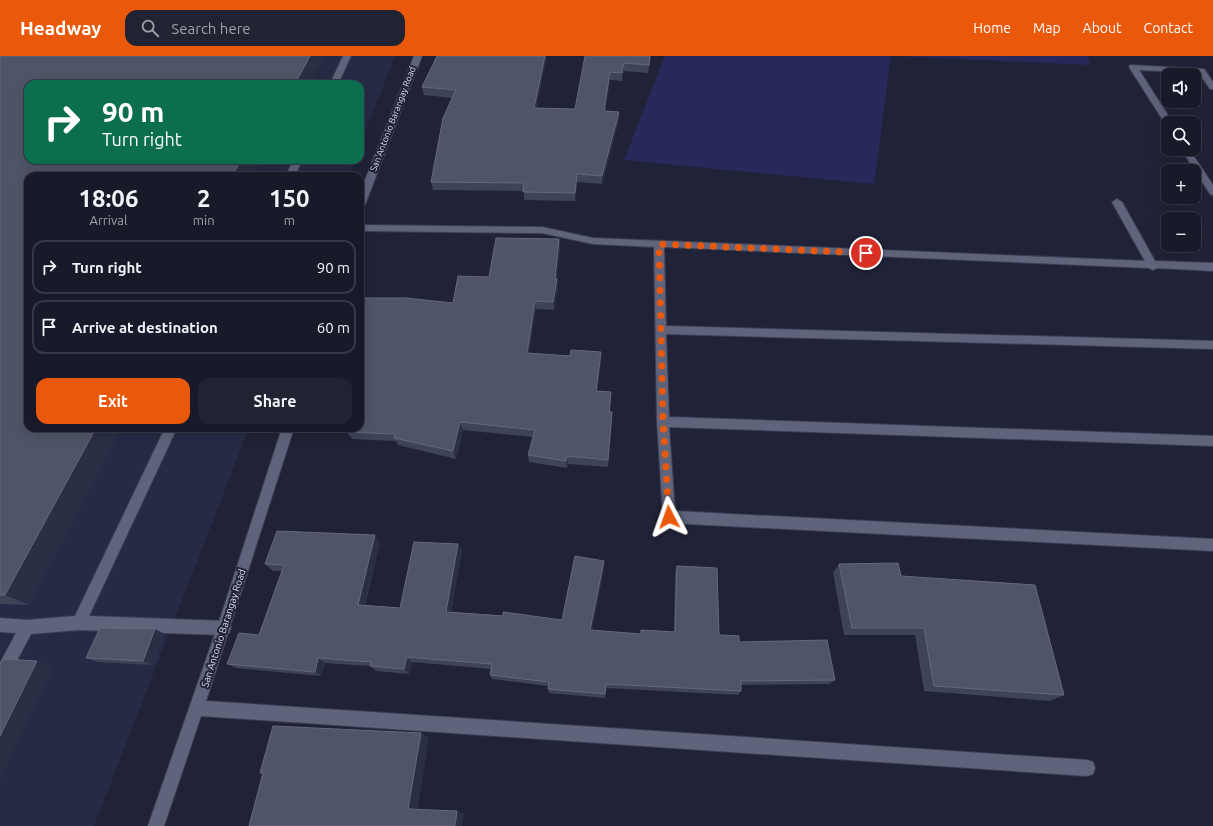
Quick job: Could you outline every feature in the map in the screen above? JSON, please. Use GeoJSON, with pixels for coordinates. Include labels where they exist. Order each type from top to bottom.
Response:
{"type":"FeatureCollection","features":[{"type":"Feature","properties":{"kind":"street"},"geometry":{"type":"LineString","coordinates":[[336,80],[347,56]]}},
{"type":"Feature","properties":{"kind":"street","name":"San Antonio Barangay Road"},"geometry":{"type":"LineString","coordinates":[[364,195],[418,56]]}},
{"type":"Feature","properties":{"kind":"street"},"geometry":{"type":"LineString","coordinates":[[1165,116],[1133,66],[1201,70],[1213,87]]}},
{"type":"Feature","properties":{"kind":"street"},"geometry":{"type":"LineString","coordinates":[[1190,156],[1213,192]]}},
{"type":"Feature","properties":{"kind":"street"},"geometry":{"type":"LineString","coordinates":[[1117,202],[1153,266]]}},
{"type":"Feature","properties":{"kind":"street"},"geometry":{"type":"LineString","coordinates":[[364,228],[542,230],[593,241],[1153,266],[1213,267]]}},
{"type":"Feature","properties":{"kind":"street"},"geometry":{"type":"LineString","coordinates":[[659,244],[663,422],[669,517],[1213,545]]}},
{"type":"Feature","properties":{"kind":"street"},"geometry":{"type":"LineString","coordinates":[[660,330],[1213,346]]}},
{"type":"Feature","properties":{"kind":"street"},"geometry":{"type":"LineString","coordinates":[[663,422],[1213,441]]}},
{"type":"Feature","properties":{"kind":"street"},"geometry":{"type":"LineString","coordinates":[[79,623],[169,432]]}},
{"type":"Feature","properties":{"kind":"street","name":"San Antonio Barangay Road"},"geometry":{"type":"LineString","coordinates":[[156,826],[224,628],[287,432]]}},
{"type":"Feature","properties":{"kind":"street"},"geometry":{"type":"LineString","coordinates":[[0,625],[27,627],[79,623],[224,628]]}},
{"type":"Feature","properties":{"kind":"street"},"geometry":{"type":"LineString","coordinates":[[0,678],[27,627]]}},
{"type":"Feature","properties":{"kind":"street"},"geometry":{"type":"LineString","coordinates":[[196,708],[1087,768]]}},
{"type":"Feature","properties":{"kind":"shaded area"},"geometry":{"type":"Polygon","coordinates":[[[0,56],[395,56],[364,135],[364,80],[24,80],[24,164],[352,164],[350,172],[24,172],[24,432],[247,432],[94,826],[0,826],[0,56]]]}},
{"type":"Feature","properties":{"kind":"shaded area"},"geometry":{"type":"Polygon","coordinates":[[[665,56],[891,56],[874,184],[624,160],[665,56]]]}},
{"type":"Feature","properties":{"kind":"shaded area"},"geometry":{"type":"Polygon","coordinates":[[[895,56],[1087,56],[1090,65],[895,56]]]}},
{"type":"Feature","properties":{"kind":"building"},"geometry":{"type":"Polygon","coordinates":[[[0,56],[310,56],[297,80],[24,80],[24,164],[239,164],[234,172],[24,172],[24,432],[94,432],[5,595],[0,595],[0,56]]]}},
{"type":"Feature","properties":{"kind":"building"},"geometry":{"type":"Polygon","coordinates":[[[437,56],[545,56],[534,108],[575,109],[585,56],[650,56],[649,65],[624,63],[622,73],[610,72],[604,111],[619,112],[602,176],[577,174],[575,193],[523,192],[524,183],[431,182],[443,118],[456,90],[422,87],[437,56]]]}},
{"type":"Feature","properties":{"kind":"building"},"geometry":{"type":"Polygon","coordinates":[[[496,238],[559,239],[555,279],[557,279],[553,302],[535,301],[527,353],[570,356],[571,350],[601,352],[596,391],[611,392],[609,412],[612,412],[608,460],[567,456],[566,461],[528,455],[535,430],[460,422],[453,451],[394,438],[395,434],[347,432],[364,432],[364,298],[406,298],[453,303],[458,276],[489,277],[496,238]]]}},
{"type":"Feature","properties":{"kind":"building"},"geometry":{"type":"Polygon","coordinates":[[[277,531],[375,535],[358,605],[400,608],[414,542],[458,544],[446,612],[503,616],[503,612],[562,620],[575,556],[604,561],[590,630],[641,634],[641,630],[675,632],[677,566],[717,568],[719,635],[739,636],[739,642],[827,640],[835,680],[741,681],[741,691],[606,684],[605,694],[548,689],[549,682],[490,675],[492,664],[407,657],[404,669],[370,666],[371,662],[318,658],[315,672],[227,664],[239,633],[259,635],[284,565],[265,564],[277,531]]]}},
{"type":"Feature","properties":{"kind":"building"},"geometry":{"type":"Polygon","coordinates":[[[898,563],[901,576],[1035,585],[1064,695],[934,686],[924,628],[852,628],[839,564],[898,563]]]}},
{"type":"Feature","properties":{"kind":"building"},"geometry":{"type":"Polygon","coordinates":[[[100,628],[155,629],[143,661],[86,658],[100,628]]]}},
{"type":"Feature","properties":{"kind":"building"},"geometry":{"type":"Polygon","coordinates":[[[3,659],[37,661],[0,736],[0,665],[3,659]]]}},
{"type":"Feature","properties":{"kind":"building"},"geometry":{"type":"Polygon","coordinates":[[[273,726],[421,733],[408,809],[457,811],[455,826],[249,826],[263,773],[260,773],[273,726]]]}},
{"type":"Feature","properties":{"kind":"route"},"geometry":{"type":"LineString","coordinates":[[669,517],[663,422],[659,244],[866,253]]}}]}
